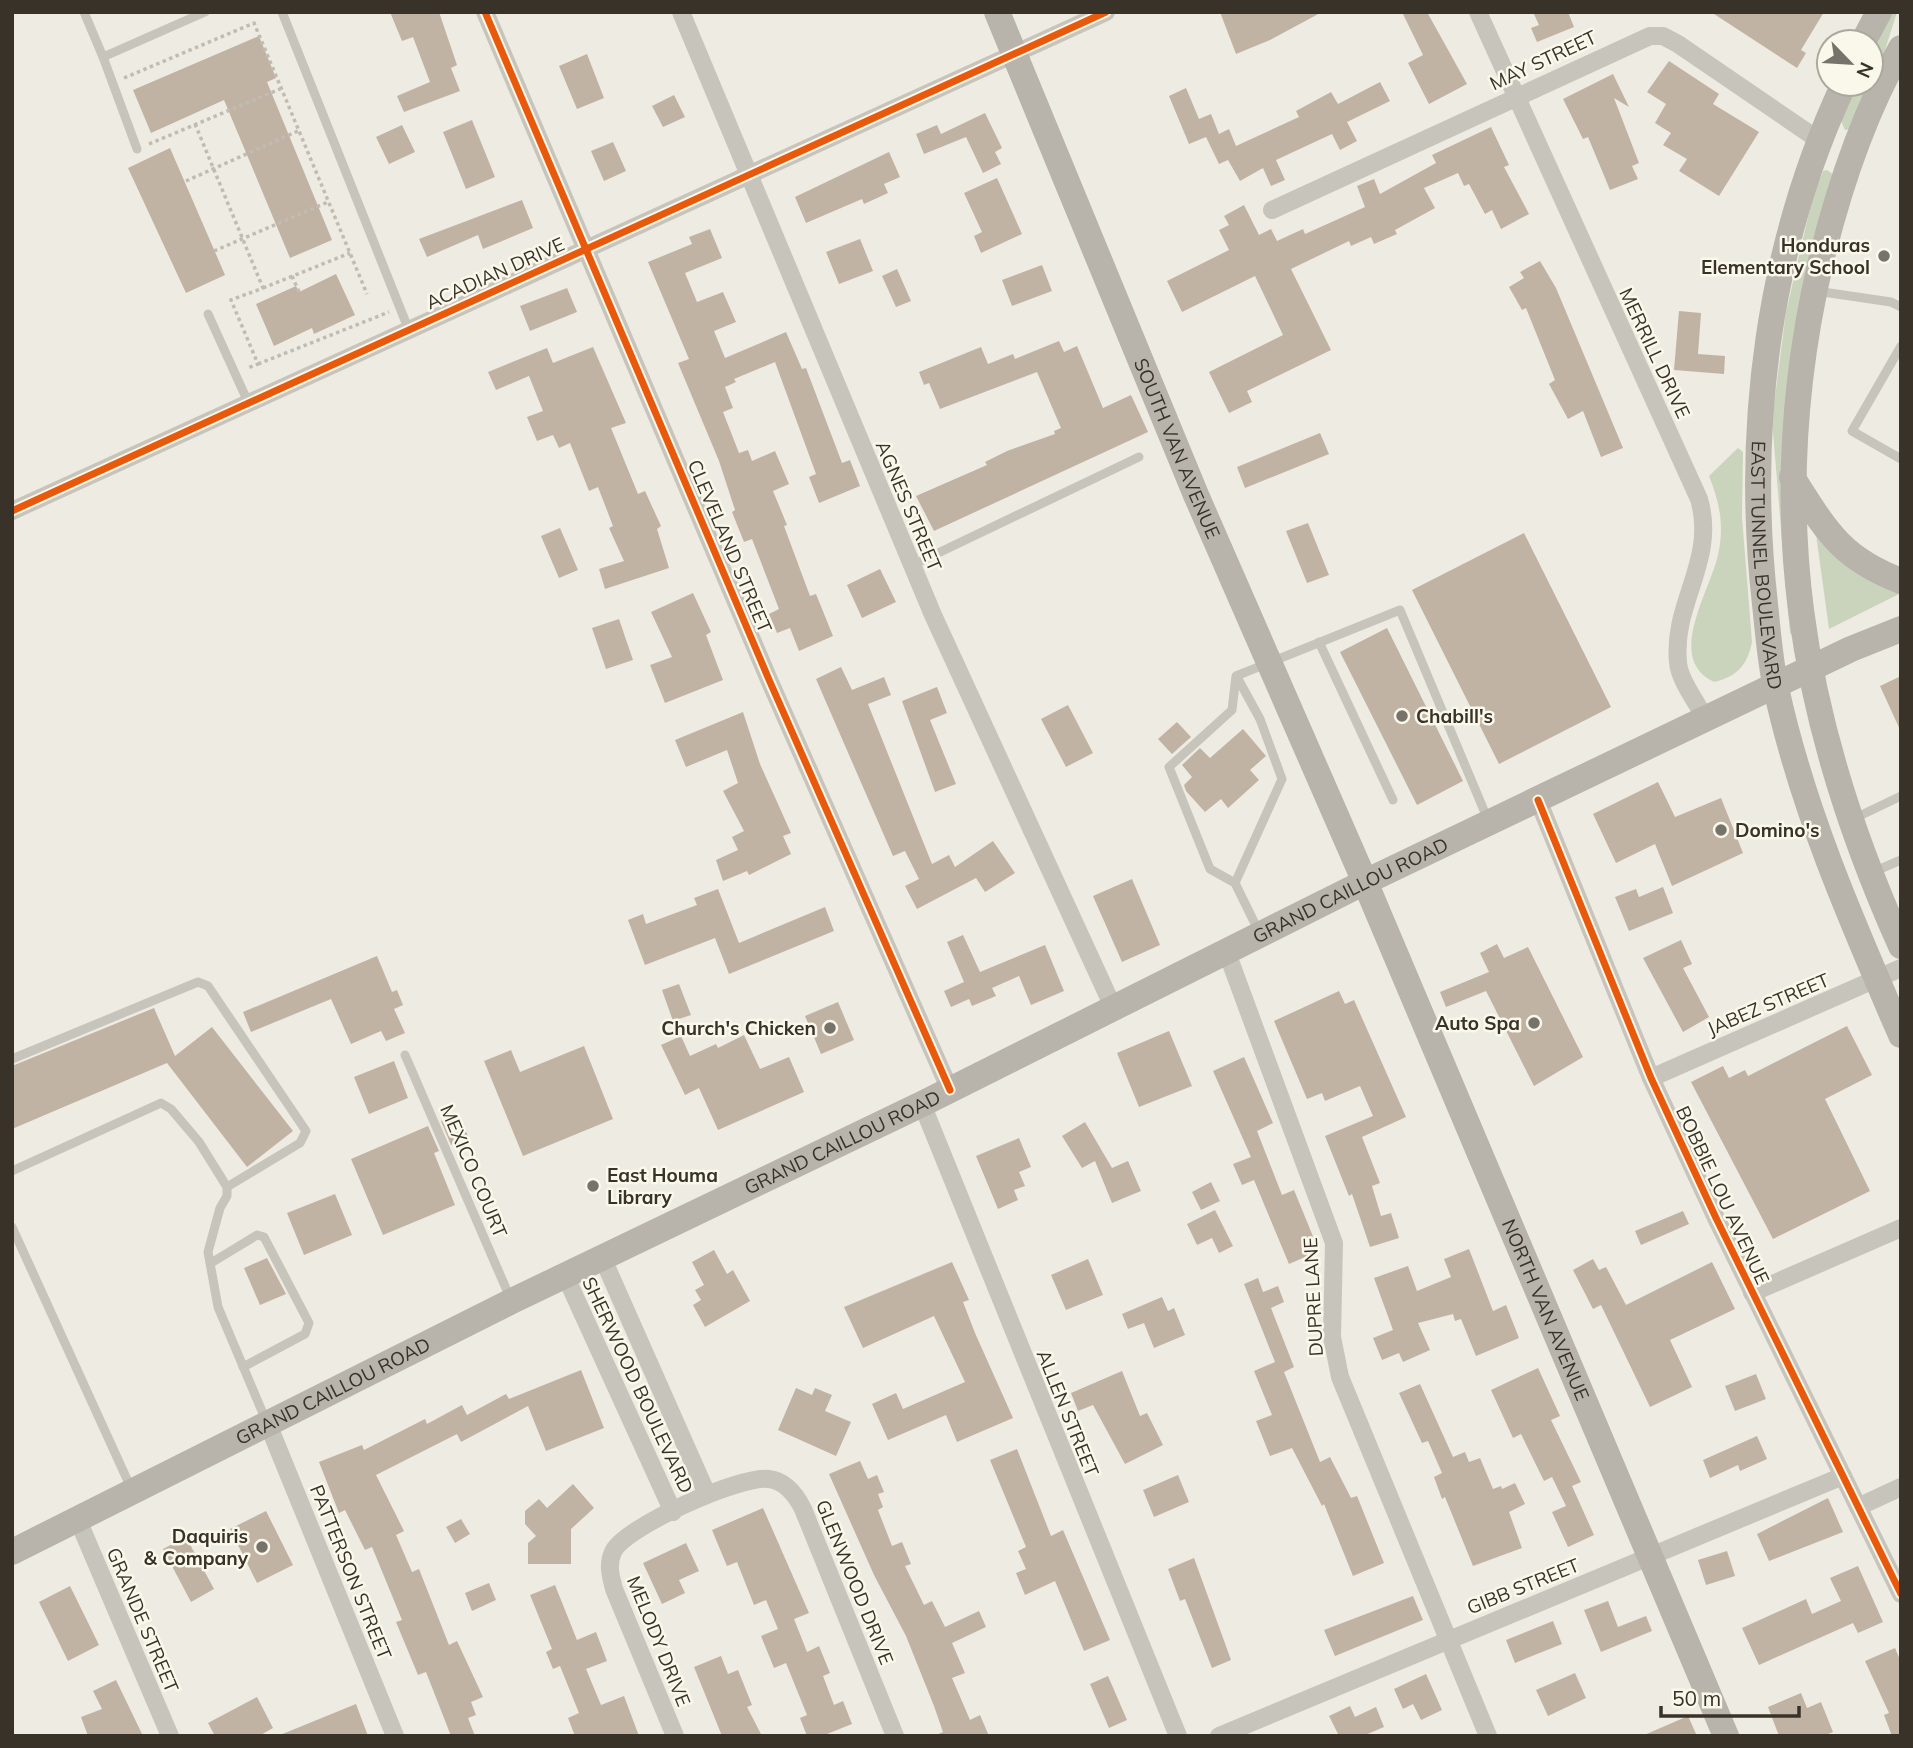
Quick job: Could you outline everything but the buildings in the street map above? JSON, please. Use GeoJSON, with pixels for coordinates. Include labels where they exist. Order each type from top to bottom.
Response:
{"type":"FeatureCollection","features":[{"type":"Feature","properties":{"kind":"main road","name":"SOUTH VAN AVENUE"},"geometry":{"type":"LineString","coordinates":[[997,12],[1196,495],[1365,882]]}},
{"type":"Feature","properties":{"kind":"main road"},"geometry":{"type":"LineString","coordinates":[[1870,28],[1879,12]]}},
{"type":"Feature","properties":{"kind":"main road","name":"EAST TUNNEL BOULEVARD"},"geometry":{"type":"LineString","coordinates":[[1901,48],[1859,135],[1833,210],[1807,321],[1793,432],[1792,477],[1798,598],[1810,670],[1833,766],[1870,873],[1901,946]]}},
{"type":"Feature","properties":{"kind":"main road","name":"EAST TUNNEL BOULEVARD"},"geometry":{"type":"LineString","coordinates":[[1838,98],[1799,202],[1771,319],[1758,425],[1759,551],[1776,687],[1819,836],[1901,1035]]}},
{"type":"Feature","properties":{"kind":"main road"},"geometry":{"type":"LineString","coordinates":[[1792,477],[1827,532],[1852,557],[1873,570],[1901,581]]}},
{"type":"Feature","properties":{"kind":"main road","name":"GRAND CAILLOU ROAD"},"geometry":{"type":"LineString","coordinates":[[12,1552],[512,1301],[922,1104],[1365,882],[1901,629]]}},
{"type":"Feature","properties":{"kind":"main road","name":"NORTH VAN AVENUE"},"geometry":{"type":"LineString","coordinates":[[1365,882],[1648,1557],[1726,1736]]}},
{"type":"Feature","properties":{"kind":"street","name":"CLEVELAND STREET"},"geometry":{"type":"LineString","coordinates":[[485,12],[770,682],[950,1090]]}},
{"type":"Feature","properties":{"kind":"street","name":"AGNES STREET"},"geometry":{"type":"LineString","coordinates":[[681,12],[911,566],[1114,1009]]}},
{"type":"Feature","properties":{"kind":"street","name":"ACADIAN DRIVE"},"geometry":{"type":"LineString","coordinates":[[12,511],[408,328],[587,250],[1106,12]]}},
{"type":"Feature","properties":{"kind":"street","name":"MERRILL DRIVE"},"geometry":{"type":"LineString","coordinates":[[1478,12],[1514,97],[1699,499],[1706,534],[1679,630],[1678,665],[1706,720]]}},
{"type":"Feature","properties":{"kind":"street","name":"MAY STREET"},"geometry":{"type":"LineString","coordinates":[[1272,210],[1635,40],[1663,36],[1820,141]]}},
{"type":"Feature","properties":{"kind":"street","name":"BOBBIE LOU AVENUE"},"geometry":{"type":"LineString","coordinates":[[1538,800],[1651,1078],[1752,1293],[1901,1594]]}},
{"type":"Feature","properties":{"kind":"street","name":"DUPRE LANE"},"geometry":{"type":"LineString","coordinates":[[1226,950],[1334,1242],[1332,1338],[1340,1377],[1488,1736]]}},
{"type":"Feature","properties":{"kind":"street","name":"JABEZ STREET"},"geometry":{"type":"LineString","coordinates":[[1651,1078],[1901,968]]}},
{"type":"Feature","properties":{"kind":"street","name":"ALLEN STREET"},"geometry":{"type":"LineString","coordinates":[[922,1104],[1178,1736]]}},
{"type":"Feature","properties":{"kind":"street"},"geometry":{"type":"LineString","coordinates":[[1752,1293],[1901,1228]]}},
{"type":"Feature","properties":{"kind":"street","name":"SHERWOOD BOULEVARD"},"geometry":{"type":"LineString","coordinates":[[603,1259],[707,1494]]}},
{"type":"Feature","properties":{"kind":"street","name":"SHERWOOD BOULEVARD"},"geometry":{"type":"LineString","coordinates":[[565,1275],[673,1512]]}},
{"type":"Feature","properties":{"kind":"street","name":"PATTERSON STREET"},"geometry":{"type":"LineString","coordinates":[[268,1424],[394,1736]]}},
{"type":"Feature","properties":{"kind":"street","name":"GIBB STREET"},"geometry":{"type":"LineString","coordinates":[[1219,1736],[1843,1476]]}},
{"type":"Feature","properties":{"kind":"street","name":"GLENWOOD DRIVE"},"geometry":{"type":"LineString","coordinates":[[673,1512],[707,1494],[756,1478],[772,1479],[796,1495],[895,1736]]}},
{"type":"Feature","properties":{"kind":"street"},"geometry":{"type":"LineString","coordinates":[[1858,1507],[1901,1487]]}},
{"type":"Feature","properties":{"kind":"street","name":"MELODY DRIVE"},"geometry":{"type":"LineString","coordinates":[[673,1512],[620,1541],[611,1554],[609,1570],[614,1589],[675,1736]]}},
{"type":"Feature","properties":{"kind":"street","name":"GRANDE STREET"},"geometry":{"type":"LineString","coordinates":[[78,1520],[170,1736]]}},
{"type":"Feature","properties":{"kind":"lane"},"geometry":{"type":"LineString","coordinates":[[84,12],[137,149]]}},
{"type":"Feature","properties":{"kind":"lane"},"geometry":{"type":"LineString","coordinates":[[103,57],[205,12]]}},
{"type":"Feature","properties":{"kind":"lane"},"geometry":{"type":"LineString","coordinates":[[282,12],[408,328]]}},
{"type":"Feature","properties":{"kind":"lane"},"geometry":{"type":"LineString","coordinates":[[1815,290],[1891,302],[1901,307]]}},
{"type":"Feature","properties":{"kind":"lane"},"geometry":{"type":"LineString","coordinates":[[208,314],[248,402]]}},
{"type":"Feature","properties":{"kind":"lane"},"geometry":{"type":"LineString","coordinates":[[1901,346],[1852,431],[1901,459]]}},
{"type":"Feature","properties":{"kind":"lane"},"geometry":{"type":"LineString","coordinates":[[911,566],[1139,457]]}},
{"type":"Feature","properties":{"kind":"lane"},"geometry":{"type":"LineString","coordinates":[[1236,676],[1400,610],[1489,823]]}},
{"type":"Feature","properties":{"kind":"lane"},"geometry":{"type":"LineString","coordinates":[[1319,642],[1393,800]]}},
{"type":"Feature","properties":{"kind":"lane"},"geometry":{"type":"LineString","coordinates":[[1236,676],[1233,710],[1169,767],[1210,869],[1235,883],[1260,934]]}},
{"type":"Feature","properties":{"kind":"lane"},"geometry":{"type":"LineString","coordinates":[[1235,883],[1282,779],[1260,719],[1236,676]]}},
{"type":"Feature","properties":{"kind":"lane"},"geometry":{"type":"LineString","coordinates":[[1852,820],[1901,796]]}},
{"type":"Feature","properties":{"kind":"lane"},"geometry":{"type":"LineString","coordinates":[[1870,873],[1901,860]]}},
{"type":"Feature","properties":{"kind":"lane"},"geometry":{"type":"LineString","coordinates":[[12,1059],[198,982],[208,986],[306,1131],[300,1143],[227,1187]]}},
{"type":"Feature","properties":{"kind":"lane","name":"MEXICO COURT"},"geometry":{"type":"LineString","coordinates":[[405,1055],[512,1301]]}},
{"type":"Feature","properties":{"kind":"lane"},"geometry":{"type":"LineString","coordinates":[[12,1171],[161,1103],[171,1109],[199,1142],[227,1187],[227,1196],[220,1208],[208,1252],[218,1307],[268,1424]]}},
{"type":"Feature","properties":{"kind":"lane"},"geometry":{"type":"LineString","coordinates":[[12,1227],[133,1492]]}},
{"type":"Feature","properties":{"kind":"lane"},"geometry":{"type":"LineString","coordinates":[[211,1263],[257,1236],[264,1237],[309,1323],[305,1334],[243,1367]]}},
{"type":"Feature","properties":{"kind":"path"},"geometry":{"type":"LineString","coordinates":[[113,83],[254,23],[367,294]]}},
{"type":"Feature","properties":{"kind":"path"},"geometry":{"type":"LineString","coordinates":[[137,149],[281,89]]}},
{"type":"Feature","properties":{"kind":"path"},"geometry":{"type":"LineString","coordinates":[[195,124],[263,288]]}},
{"type":"Feature","properties":{"kind":"path"},"geometry":{"type":"LineString","coordinates":[[186,181],[298,131]]}},
{"type":"Feature","properties":{"kind":"path"},"geometry":{"type":"LineString","coordinates":[[215,251],[328,202]]}},
{"type":"Feature","properties":{"kind":"path"},"geometry":{"type":"LineString","coordinates":[[258,364],[231,300],[350,253]]}},
{"type":"Feature","properties":{"kind":"path"},"geometry":{"type":"LineString","coordinates":[[292,276],[299,292]]}},
{"type":"Feature","properties":{"kind":"path"},"geometry":{"type":"LineString","coordinates":[[235,374],[400,307]]}},
{"type":"Feature","properties":{"kind":"green space"},"geometry":{"type":"Polygon","coordinates":[[[1892,12],[1897,12],[1885,50],[1885,28],[1892,12]]]}},
{"type":"Feature","properties":{"kind":"green space"},"geometry":{"type":"Polygon","coordinates":[[[1850,98],[1865,98],[1851,129],[1845,130],[1841,121],[1850,98]]]}},
{"type":"Feature","properties":{"kind":"green space"},"geometry":{"type":"Polygon","coordinates":[[[1827,170],[1834,175],[1821,220],[1794,637],[1790,633],[1772,420],[1786,312],[1813,196],[1823,171],[1827,170]]]}},
{"type":"Feature","properties":{"kind":"green space"},"geometry":{"type":"Polygon","coordinates":[[[1738,448],[1743,452],[1742,517],[1752,642],[1748,657],[1740,668],[1729,677],[1714,682],[1699,671],[1692,657],[1692,640],[1695,621],[1715,566],[1721,531],[1720,512],[1709,476],[1738,448]]]}},
{"type":"Feature","properties":{"kind":"green space"},"geometry":{"type":"Polygon","coordinates":[[[1816,534],[1901,593],[1829,629],[1816,534]]]}},
{"type":"Feature","properties":{"kind":"cycle path"},"geometry":{"type":"LineString","coordinates":[[485,12],[770,682],[950,1090]]}},
{"type":"Feature","properties":{"kind":"cycle path"},"geometry":{"type":"LineString","coordinates":[[12,511],[1106,12]]}},
{"type":"Feature","properties":{"kind":"cycle path"},"geometry":{"type":"LineString","coordinates":[[1538,800],[1651,1078],[1716,1218],[1901,1594]]}},
{"type":"Feature","properties":{"kind":"place","name":"Honduras Elementary School"},"geometry":{"type":"Point","coordinates":[1884,256]}},
{"type":"Feature","properties":{"kind":"place","name":"Chabill's"},"geometry":{"type":"Point","coordinates":[1402,716]}},
{"type":"Feature","properties":{"kind":"place","name":"Domino's"},"geometry":{"type":"Point","coordinates":[1721,830]}},
{"type":"Feature","properties":{"kind":"place","name":"Auto Spa"},"geometry":{"type":"Point","coordinates":[1534,1023]}},
{"type":"Feature","properties":{"kind":"place","name":"Church's Chicken"},"geometry":{"type":"Point","coordinates":[830,1028]}},
{"type":"Feature","properties":{"kind":"place","name":"East Houma Library"},"geometry":{"type":"Point","coordinates":[593,1186]}},
{"type":"Feature","properties":{"kind":"place","name":"Daquiris & Company"},"geometry":{"type":"Point","coordinates":[262,1547]}}]}
